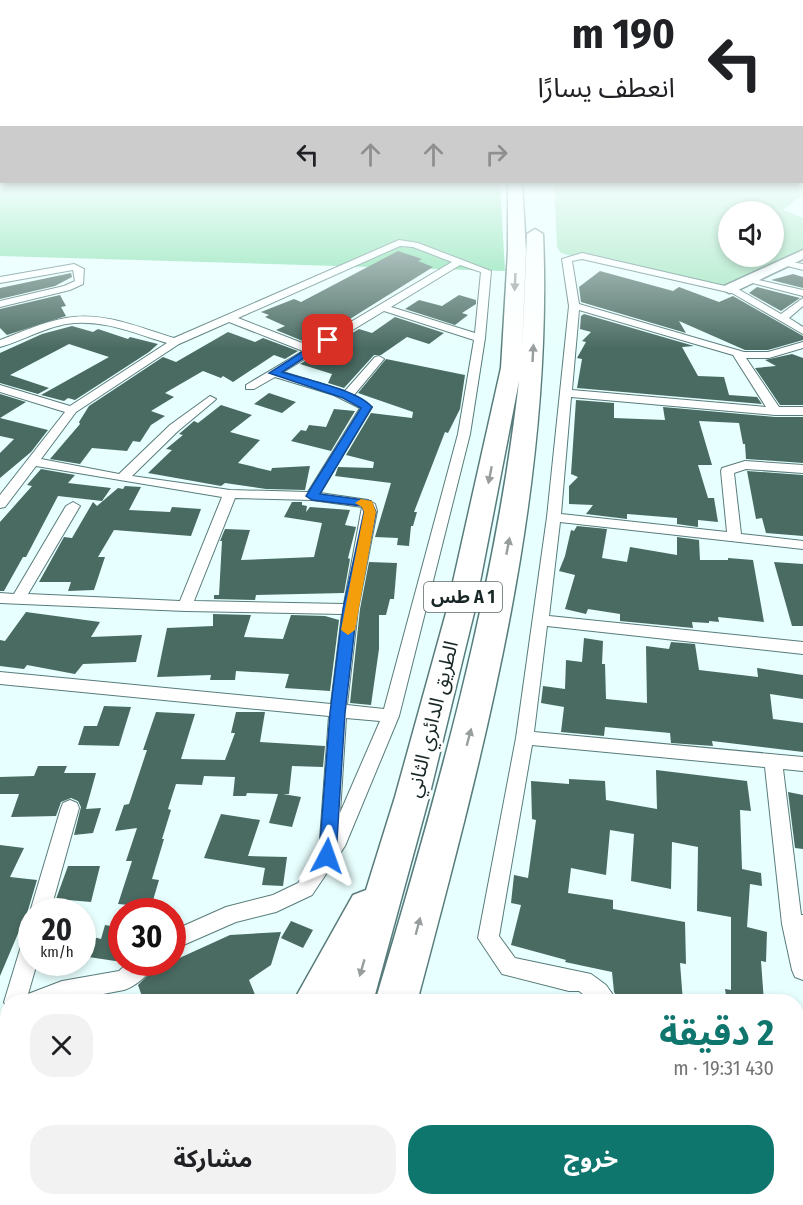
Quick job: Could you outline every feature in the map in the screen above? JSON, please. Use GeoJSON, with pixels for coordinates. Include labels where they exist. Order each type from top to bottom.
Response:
{"type":"FeatureCollection","features":[{"type":"Feature","properties":{"kind":"highway","name":"الطريق الدائري الثاني"},"geometry":{"type":"LineString","coordinates":[[354,994],[395,855],[460,612],[483,508],[511,368],[517,237]]}},
{"type":"Feature","properties":{"kind":"highway","name":"الطريق الدائري الثاني"},"geometry":{"type":"LineString","coordinates":[[398,994],[474,717],[513,522],[533,347],[536,304],[534,237]]}},
{"type":"Feature","properties":{"kind":"highway"},"geometry":{"type":"LineString","coordinates":[[318,994],[395,855]]}},
{"type":"Feature","properties":{"kind":"street"},"geometry":{"type":"LineString","coordinates":[[0,504],[72,410],[175,342],[399,243],[415,245],[484,270],[486,273],[481,303],[480,338],[464,434],[406,651],[392,716],[335,846],[305,889],[276,903],[233,914],[186,935]]}},
{"type":"Feature","properties":{"kind":"street"},"geometry":{"type":"LineString","coordinates":[[784,262],[803,254]]}},
{"type":"Feature","properties":{"kind":"street"},"geometry":{"type":"LineString","coordinates":[[598,994],[583,981],[569,981],[509,967],[488,938],[525,738],[542,620],[567,393],[574,306],[568,257],[574,255],[729,289],[747,296],[803,331]]}},
{"type":"Feature","properties":{"kind":"street"},"geometry":{"type":"LineString","coordinates":[[250,387],[460,261]]}},
{"type":"Feature","properties":{"kind":"street"},"geometry":{"type":"LineString","coordinates":[[784,262],[803,267]]}},
{"type":"Feature","properties":{"kind":"street"},"geometry":{"type":"LineString","coordinates":[[0,280],[74,267],[79,268],[80,282],[67,288],[0,304]]}},
{"type":"Feature","properties":{"kind":"street"},"geometry":{"type":"LineString","coordinates":[[729,289],[773,267]]}},
{"type":"Feature","properties":{"kind":"street"},"geometry":{"type":"LineString","coordinates":[[748,279],[803,293]]}},
{"type":"Feature","properties":{"kind":"street"},"geometry":{"type":"LineString","coordinates":[[783,318],[803,301]]}},
{"type":"Feature","properties":{"kind":"street"},"geometry":{"type":"LineString","coordinates":[[574,306],[744,355],[760,356],[803,345]]}},
{"type":"Feature","properties":{"kind":"street"},"geometry":{"type":"LineString","coordinates":[[382,307],[480,338]]}},
{"type":"Feature","properties":{"kind":"street"},"geometry":{"type":"LineString","coordinates":[[229,318],[309,350]]}},
{"type":"Feature","properties":{"kind":"street"},"geometry":{"type":"LineString","coordinates":[[0,344],[58,324],[84,320],[107,323],[175,342]]}},
{"type":"Feature","properties":{"kind":"street"},"geometry":{"type":"LineString","coordinates":[[736,352],[775,411]]}},
{"type":"Feature","properties":{"kind":"street"},"geometry":{"type":"LineString","coordinates":[[347,396],[379,360]]}},
{"type":"Feature","properties":{"kind":"street"},"geometry":{"type":"LineString","coordinates":[[274,373],[347,396],[363,403],[366,410],[312,496]]}},
{"type":"Feature","properties":{"kind":"street"},"geometry":{"type":"LineString","coordinates":[[0,388],[72,410]]}},
{"type":"Feature","properties":{"kind":"street"},"geometry":{"type":"LineString","coordinates":[[567,393],[775,411],[803,411]]}},
{"type":"Feature","properties":{"kind":"street"},"geometry":{"type":"LineString","coordinates":[[122,478],[174,428],[210,399]]}},
{"type":"Feature","properties":{"kind":"street"},"geometry":{"type":"LineString","coordinates":[[31,461],[122,478],[230,494],[312,496],[367,503],[369,507],[350,609],[338,713],[327,856]]}},
{"type":"Feature","properties":{"kind":"street"},"geometry":{"type":"LineString","coordinates":[[735,538],[727,471],[745,465],[803,469]]}},
{"type":"Feature","properties":{"kind":"street"},"geometry":{"type":"LineString","coordinates":[[185,606],[230,494]]}},
{"type":"Feature","properties":{"kind":"street"},"geometry":{"type":"LineString","coordinates":[[18,599],[73,506]]}},
{"type":"Feature","properties":{"kind":"street"},"geometry":{"type":"LineString","coordinates":[[554,517],[803,545]]}},
{"type":"Feature","properties":{"kind":"street"},"geometry":{"type":"LineString","coordinates":[[0,598],[185,606],[350,609]]}},
{"type":"Feature","properties":{"kind":"street"},"geometry":{"type":"LineString","coordinates":[[542,620],[803,648]]}},
{"type":"Feature","properties":{"kind":"street"},"geometry":{"type":"LineString","coordinates":[[0,678],[338,713],[392,716]]}},
{"type":"Feature","properties":{"kind":"street"},"geometry":{"type":"LineString","coordinates":[[525,738],[803,764]]}},
{"type":"Feature","properties":{"kind":"street"},"geometry":{"type":"LineString","coordinates":[[773,762],[803,970]]}},
{"type":"Feature","properties":{"kind":"street"},"geometry":{"type":"LineString","coordinates":[[44,898],[70,808]]}},
{"type":"Feature","properties":{"kind":"street"},"geometry":{"type":"LineString","coordinates":[[17,994],[22,976]]}},
{"type":"Feature","properties":{"kind":"street"},"geometry":{"type":"LineString","coordinates":[[54,994],[124,980],[129,976]]}},
{"type":"Feature","properties":{"kind":"green space"},"geometry":{"type":"Polygon","coordinates":[[[0,237],[503,237],[505,271],[0,256],[0,237]]]}},
{"type":"Feature","properties":{"kind":"green space"},"geometry":{"type":"Polygon","coordinates":[[[557,237],[718,237],[718,267],[776,267],[729,289],[561,253],[557,247],[557,237]]]}},
{"type":"Feature","properties":{"kind":"green space"},"geometry":{"type":"Polygon","coordinates":[[[784,237],[803,237],[803,254],[784,263],[784,237]]]}},
{"type":"Feature","properties":{"kind":"building"},"geometry":{"type":"Polygon","coordinates":[[[398,251],[422,259],[418,261],[433,267],[310,344],[276,330],[285,326],[265,317],[269,315],[261,312],[294,299],[301,302],[398,251]]]}},
{"type":"Feature","properties":{"kind":"building"},"geometry":{"type":"Polygon","coordinates":[[[600,271],[673,291],[679,287],[719,302],[733,296],[803,336],[803,340],[768,350],[745,350],[679,321],[686,333],[581,302],[579,287],[600,271]]]}},
{"type":"Feature","properties":{"kind":"building"},"geometry":{"type":"Polygon","coordinates":[[[71,273],[72,277],[55,286],[0,299],[0,288],[71,273]]]}},
{"type":"Feature","properties":{"kind":"building"},"geometry":{"type":"Polygon","coordinates":[[[793,274],[803,277],[803,288],[771,280],[793,274]]]}},
{"type":"Feature","properties":{"kind":"building"},"geometry":{"type":"Polygon","coordinates":[[[757,287],[800,298],[781,311],[749,293],[757,287]]]}},
{"type":"Feature","properties":{"kind":"building"},"geometry":{"type":"Polygon","coordinates":[[[60,295],[66,306],[61,307],[66,316],[7,335],[0,328],[0,309],[60,295]]]}},
{"type":"Feature","properties":{"kind":"building"},"geometry":{"type":"Polygon","coordinates":[[[459,295],[476,300],[476,304],[462,313],[468,315],[455,325],[405,309],[419,300],[442,306],[459,295]]]}},
{"type":"Feature","properties":{"kind":"building"},"geometry":{"type":"Polygon","coordinates":[[[584,314],[694,346],[682,347],[698,376],[724,377],[729,395],[757,397],[762,404],[577,388],[582,359],[577,358],[586,342],[582,341],[591,332],[580,329],[581,316],[584,314]]]}},
{"type":"Feature","properties":{"kind":"building"},"geometry":{"type":"Polygon","coordinates":[[[395,317],[444,333],[429,344],[407,337],[381,355],[374,355],[344,388],[328,383],[332,374],[300,364],[359,329],[372,333],[395,317]]]}},
{"type":"Feature","properties":{"kind":"building"},"geometry":{"type":"Polygon","coordinates":[[[72,326],[93,332],[98,329],[128,339],[130,337],[158,344],[75,400],[68,398],[64,401],[41,395],[109,357],[69,344],[10,375],[49,388],[38,394],[0,383],[0,353],[42,334],[72,326]]]}},
{"type":"Feature","properties":{"kind":"building"},"geometry":{"type":"Polygon","coordinates":[[[228,332],[255,342],[263,338],[298,351],[285,359],[274,355],[233,382],[223,376],[221,378],[203,371],[165,393],[174,397],[151,411],[165,416],[151,425],[140,442],[133,441],[127,451],[92,448],[80,464],[50,459],[80,424],[89,406],[163,357],[176,362],[228,332]]]}},
{"type":"Feature","properties":{"kind":"building"},"geometry":{"type":"Polygon","coordinates":[[[792,354],[803,358],[803,405],[780,405],[755,368],[776,366],[765,360],[792,354]]]}},
{"type":"Feature","properties":{"kind":"building"},"geometry":{"type":"Polygon","coordinates":[[[386,359],[465,375],[460,409],[448,433],[445,432],[414,512],[417,512],[413,526],[411,526],[409,546],[397,545],[398,538],[375,537],[391,483],[335,476],[338,467],[373,468],[374,462],[346,455],[371,413],[412,418],[413,412],[358,393],[386,359]]]}},
{"type":"Feature","properties":{"kind":"building"},"geometry":{"type":"Polygon","coordinates":[[[269,393],[296,402],[282,413],[254,404],[269,393]]]}},
{"type":"Feature","properties":{"kind":"building"},"geometry":{"type":"Polygon","coordinates":[[[0,394],[26,402],[0,418],[0,394]]]}},
{"type":"Feature","properties":{"kind":"building"},"geometry":{"type":"Polygon","coordinates":[[[576,400],[614,403],[614,418],[665,420],[663,407],[775,417],[803,417],[803,463],[746,459],[745,444],[743,444],[739,423],[699,421],[712,465],[698,465],[708,498],[714,498],[718,522],[698,520],[698,527],[677,524],[677,518],[627,514],[627,519],[586,514],[593,505],[569,504],[569,486],[578,477],[571,474],[576,400]]]}},
{"type":"Feature","properties":{"kind":"building"},"geometry":{"type":"Polygon","coordinates":[[[221,405],[252,415],[230,432],[260,440],[238,463],[271,471],[272,468],[310,466],[305,490],[266,489],[225,483],[221,486],[148,473],[172,450],[166,449],[183,435],[179,434],[194,421],[198,423],[221,405]]]}},
{"type":"Feature","properties":{"kind":"building"},"geometry":{"type":"Polygon","coordinates":[[[334,409],[355,411],[331,451],[291,441],[301,430],[306,431],[309,425],[326,427],[334,409]]]}},
{"type":"Feature","properties":{"kind":"building"},"geometry":{"type":"Polygon","coordinates":[[[0,418],[48,430],[31,452],[0,478],[0,453],[14,439],[0,436],[0,418]]]}},
{"type":"Feature","properties":{"kind":"building"},"geometry":{"type":"Polygon","coordinates":[[[41,469],[75,475],[68,483],[111,488],[102,501],[58,496],[26,557],[23,557],[4,591],[0,591],[0,522],[32,486],[27,485],[41,469]]]}},
{"type":"Feature","properties":{"kind":"building"},"geometry":{"type":"Polygon","coordinates":[[[747,471],[803,475],[803,536],[766,533],[762,518],[756,519],[747,471]]]}},
{"type":"Feature","properties":{"kind":"building"},"geometry":{"type":"Polygon","coordinates":[[[125,486],[141,487],[129,510],[170,512],[172,507],[201,509],[191,536],[114,530],[98,557],[105,557],[94,590],[68,591],[71,582],[39,582],[64,537],[72,538],[93,502],[97,506],[118,488],[123,489],[125,486]]]}},
{"type":"Feature","properties":{"kind":"building"},"geometry":{"type":"Polygon","coordinates":[[[292,502],[302,502],[302,505],[307,506],[306,512],[310,507],[350,510],[345,525],[356,527],[348,558],[350,559],[344,593],[256,595],[255,600],[214,599],[214,595],[219,595],[222,541],[220,541],[225,529],[250,530],[241,560],[314,557],[322,523],[284,517],[292,502]]]}},
{"type":"Feature","properties":{"kind":"building"},"geometry":{"type":"Polygon","coordinates":[[[577,526],[607,529],[602,558],[627,562],[630,547],[677,555],[677,537],[699,540],[700,560],[728,560],[728,558],[753,560],[764,622],[718,617],[719,622],[692,622],[693,628],[620,621],[620,614],[588,609],[586,614],[565,609],[575,575],[559,571],[571,530],[574,531],[577,526]]]}},
{"type":"Feature","properties":{"kind":"building"},"geometry":{"type":"Polygon","coordinates":[[[369,562],[397,563],[394,599],[390,599],[386,615],[379,615],[379,649],[371,705],[350,703],[360,609],[369,562]]]}},
{"type":"Feature","properties":{"kind":"building"},"geometry":{"type":"Polygon","coordinates":[[[774,562],[803,564],[803,626],[792,626],[774,562]]]}},
{"type":"Feature","properties":{"kind":"building"},"geometry":{"type":"Polygon","coordinates":[[[26,612],[100,622],[91,637],[142,635],[136,662],[83,664],[75,674],[27,665],[24,669],[0,666],[0,640],[5,641],[26,612]]]}},
{"type":"Feature","properties":{"kind":"building"},"geometry":{"type":"Polygon","coordinates":[[[213,614],[251,615],[244,637],[283,639],[291,615],[325,616],[339,620],[330,691],[285,688],[289,674],[236,671],[235,680],[210,680],[211,675],[157,677],[167,628],[213,626],[213,614]]]}},
{"type":"Feature","properties":{"kind":"building"},"geometry":{"type":"Polygon","coordinates":[[[584,638],[603,641],[602,664],[605,664],[606,699],[647,703],[646,646],[669,649],[671,642],[695,644],[699,670],[758,677],[757,668],[803,675],[803,699],[770,694],[773,719],[803,723],[803,752],[712,741],[713,746],[671,743],[670,733],[605,727],[604,736],[561,732],[564,707],[541,703],[543,686],[565,689],[566,660],[582,662],[584,638]]]}},
{"type":"Feature","properties":{"kind":"building"},"geometry":{"type":"Polygon","coordinates":[[[104,706],[131,707],[119,746],[78,745],[84,726],[97,726],[104,706]]]}},
{"type":"Feature","properties":{"kind":"building"},"geometry":{"type":"Polygon","coordinates":[[[156,712],[195,714],[181,759],[225,760],[235,733],[231,733],[236,712],[265,712],[260,742],[325,746],[323,767],[292,766],[289,794],[283,794],[301,797],[292,827],[269,823],[278,794],[247,793],[246,796],[233,796],[235,777],[204,776],[202,785],[176,784],[168,809],[171,810],[162,839],[164,839],[152,879],[159,880],[154,898],[120,898],[132,861],[126,861],[137,828],[115,831],[124,805],[129,804],[147,750],[143,750],[156,712]]]}},
{"type":"Feature","properties":{"kind":"building"},"geometry":{"type":"Polygon","coordinates":[[[38,766],[67,766],[64,773],[96,773],[86,809],[101,808],[93,833],[74,835],[81,807],[78,801],[71,798],[61,802],[56,816],[11,817],[19,794],[0,794],[0,777],[34,776],[38,766]]]}},
{"type":"Feature","properties":{"kind":"building"},"geometry":{"type":"Polygon","coordinates":[[[656,770],[747,781],[751,811],[740,810],[742,869],[761,873],[762,886],[750,884],[747,927],[767,932],[766,962],[761,961],[763,994],[726,994],[725,989],[731,990],[731,917],[697,911],[698,847],[672,842],[671,889],[631,881],[634,834],[610,830],[606,875],[571,868],[568,893],[613,900],[613,909],[685,922],[686,964],[680,963],[682,994],[615,994],[612,972],[565,962],[566,960],[511,945],[521,905],[511,903],[514,875],[528,878],[536,820],[532,819],[531,781],[569,784],[569,779],[605,781],[606,800],[657,809],[656,770]]]}},
{"type":"Feature","properties":{"kind":"building"},"geometry":{"type":"Polygon","coordinates":[[[788,792],[803,795],[803,849],[795,848],[788,792]]]}},
{"type":"Feature","properties":{"kind":"building"},"geometry":{"type":"Polygon","coordinates":[[[221,814],[260,820],[248,856],[287,857],[283,886],[262,885],[265,868],[204,858],[221,814]]]}},
{"type":"Feature","properties":{"kind":"building"},"geometry":{"type":"Polygon","coordinates":[[[0,845],[24,848],[10,877],[37,880],[32,898],[18,898],[18,934],[0,976],[0,845]]]}},
{"type":"Feature","properties":{"kind":"building"},"geometry":{"type":"Polygon","coordinates":[[[68,866],[100,866],[92,898],[56,898],[68,866]]]}},
{"type":"Feature","properties":{"kind":"building"},"geometry":{"type":"Polygon","coordinates":[[[291,921],[313,930],[303,948],[281,938],[291,921]]]}},
{"type":"Feature","properties":{"kind":"building"},"geometry":{"type":"Polygon","coordinates":[[[105,925],[108,926],[108,960],[96,958],[96,938],[101,939],[105,925]]]}},
{"type":"Feature","properties":{"kind":"building"},"geometry":{"type":"Polygon","coordinates":[[[281,932],[271,965],[249,980],[255,994],[141,994],[138,985],[147,976],[186,976],[186,955],[230,935],[281,932]]]}},
{"type":"Feature","properties":{"kind":"slow traffic"},"geometry":{"type":"LineString","coordinates":[[348,630],[350,609],[370,512],[368,504],[361,503]]}},
{"type":"Feature","properties":{"kind":"route"},"geometry":{"type":"LineString","coordinates":[[327,856],[338,713],[350,609],[370,512],[367,503],[312,496],[366,407],[363,403],[347,396],[274,373],[328,340]]}}]}
